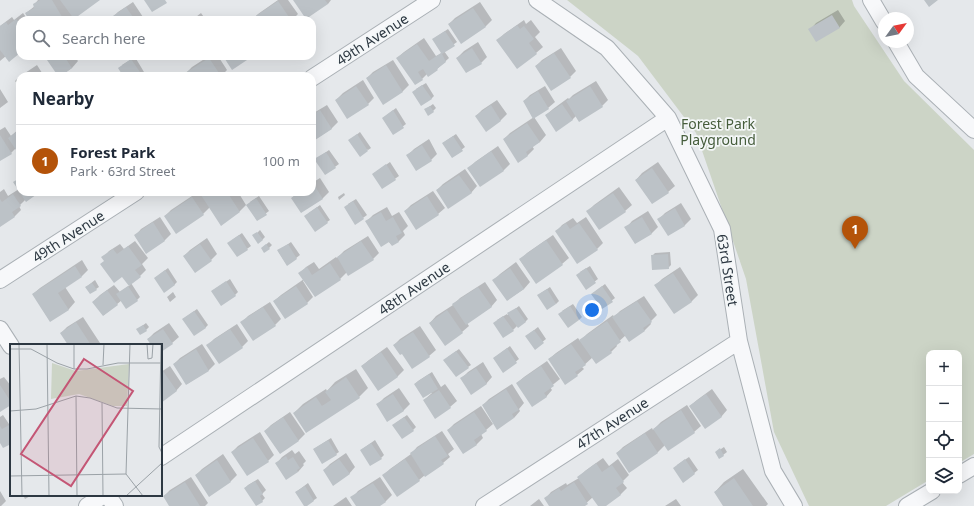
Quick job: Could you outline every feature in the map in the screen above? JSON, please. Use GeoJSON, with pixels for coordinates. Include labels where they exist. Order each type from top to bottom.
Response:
{"type":"FeatureCollection","features":[{"type":"Feature","properties":{"kind":"street","name":"49th Avenue"},"geometry":{"type":"LineString","coordinates":[[316,75],[432,0]]}},
{"type":"Feature","properties":{"kind":"street","name":"63rd Street"},"geometry":{"type":"LineString","coordinates":[[537,0],[607,48],[668,118],[722,229],[739,341],[773,471],[794,506]]}},
{"type":"Feature","properties":{"kind":"street"},"geometry":{"type":"LineString","coordinates":[[871,0],[878,12]]}},
{"type":"Feature","properties":{"kind":"street"},"geometry":{"type":"LineString","coordinates":[[900,48],[916,76],[974,130]]}},
{"type":"Feature","properties":{"kind":"street","name":"48th Avenue"},"geometry":{"type":"LineString","coordinates":[[162,456],[668,118]]}},
{"type":"Feature","properties":{"kind":"street","name":"49th Avenue"},"geometry":{"type":"LineString","coordinates":[[0,280],[130,196]]}},
{"type":"Feature","properties":{"kind":"street"},"geometry":{"type":"LineString","coordinates":[[0,329],[10,344]]}},
{"type":"Feature","properties":{"kind":"street","name":"47th Avenue"},"geometry":{"type":"LineString","coordinates":[[484,506],[739,341]]}},
{"type":"Feature","properties":{"kind":"street"},"geometry":{"type":"LineString","coordinates":[[962,473],[974,466]]}},
{"type":"Feature","properties":{"kind":"street"},"geometry":{"type":"LineString","coordinates":[[907,506],[927,494]]}},
{"type":"Feature","properties":{"kind":"street"},"geometry":{"type":"LineString","coordinates":[[87,506],[104,496]]}},
{"type":"Feature","properties":{"kind":"street"},"geometry":{"type":"LineString","coordinates":[[107,496],[115,506]]}},
{"type":"Feature","properties":{"kind":"green space","name":"Forest Park Playground"},"geometry":{"type":"Polygon","coordinates":[[[567,0],[852,0],[854,6],[878,42],[878,48],[882,48],[904,81],[974,150],[974,454],[962,461],[962,350],[926,350],[926,482],[886,506],[809,506],[774,432],[746,279],[696,133],[638,56],[567,0]]]}},
{"type":"Feature","properties":{"kind":"building"},"geometry":{"type":"Polygon","coordinates":[[[40,0],[52,0],[62,16],[27,16],[25,13],[34,8],[33,4],[40,0]]]}},
{"type":"Feature","properties":{"kind":"building"},"geometry":{"type":"Polygon","coordinates":[[[60,0],[100,0],[78,16],[72,16],[60,0]]]}},
{"type":"Feature","properties":{"kind":"building"},"geometry":{"type":"Polygon","coordinates":[[[144,0],[165,0],[167,3],[152,12],[144,0]]]}},
{"type":"Feature","properties":{"kind":"building"},"geometry":{"type":"Polygon","coordinates":[[[293,0],[325,0],[328,4],[310,16],[304,16],[293,0]]]}},
{"type":"Feature","properties":{"kind":"building"},"geometry":{"type":"Polygon","coordinates":[[[924,0],[938,0],[929,7],[924,0]]]}},
{"type":"Feature","properties":{"kind":"building"},"geometry":{"type":"Polygon","coordinates":[[[278,1],[288,16],[256,16],[278,1]]]}},
{"type":"Feature","properties":{"kind":"building"},"geometry":{"type":"Polygon","coordinates":[[[126,7],[132,16],[113,16],[126,7]]]}},
{"type":"Feature","properties":{"kind":"building"},"geometry":{"type":"Polygon","coordinates":[[[473,8],[486,27],[461,44],[448,24],[473,8]]]}},
{"type":"Feature","properties":{"kind":"building"},"geometry":{"type":"Polygon","coordinates":[[[832,15],[840,28],[816,42],[808,29],[832,15]]]}},
{"type":"Feature","properties":{"kind":"building"},"geometry":{"type":"Polygon","coordinates":[[[16,19],[16,56],[9,62],[0,50],[0,26],[6,22],[8,25],[16,19]]]}},
{"type":"Feature","properties":{"kind":"building"},"geometry":{"type":"Polygon","coordinates":[[[517,25],[520,29],[524,26],[534,39],[529,43],[537,54],[517,69],[496,40],[517,25]]]}},
{"type":"Feature","properties":{"kind":"building"},"geometry":{"type":"Polygon","coordinates":[[[445,31],[455,46],[442,54],[446,62],[437,69],[438,70],[428,77],[423,69],[418,72],[423,80],[415,85],[396,58],[417,44],[429,61],[441,53],[432,39],[445,31]]]}},
{"type":"Feature","properties":{"kind":"building"},"geometry":{"type":"Polygon","coordinates":[[[472,48],[482,64],[466,73],[456,58],[472,48]]]}},
{"type":"Feature","properties":{"kind":"building"},"geometry":{"type":"Polygon","coordinates":[[[554,53],[571,78],[551,91],[535,66],[554,53]]]}},
{"type":"Feature","properties":{"kind":"building"},"geometry":{"type":"Polygon","coordinates":[[[47,60],[67,60],[72,68],[66,72],[55,72],[47,60]]]}},
{"type":"Feature","properties":{"kind":"building"},"geometry":{"type":"Polygon","coordinates":[[[132,60],[140,72],[120,72],[118,68],[132,60]]]}},
{"type":"Feature","properties":{"kind":"building"},"geometry":{"type":"Polygon","coordinates":[[[206,60],[210,60],[218,72],[187,72],[206,60]]]}},
{"type":"Feature","properties":{"kind":"building"},"geometry":{"type":"Polygon","coordinates":[[[226,60],[247,60],[232,70],[226,60]]]}},
{"type":"Feature","properties":{"kind":"building"},"geometry":{"type":"Polygon","coordinates":[[[386,65],[403,92],[383,105],[366,78],[386,65]]]}},
{"type":"Feature","properties":{"kind":"building"},"geometry":{"type":"Polygon","coordinates":[[[422,85],[432,99],[421,106],[412,92],[422,85]]]}},
{"type":"Feature","properties":{"kind":"building"},"geometry":{"type":"Polygon","coordinates":[[[356,86],[369,105],[347,119],[335,100],[356,86]]]}},
{"type":"Feature","properties":{"kind":"building"},"geometry":{"type":"Polygon","coordinates":[[[590,86],[603,107],[579,122],[566,101],[590,86]]]}},
{"type":"Feature","properties":{"kind":"building"},"geometry":{"type":"Polygon","coordinates":[[[538,91],[549,109],[533,119],[523,101],[538,91]]]}},
{"type":"Feature","properties":{"kind":"building"},"geometry":{"type":"Polygon","coordinates":[[[562,104],[573,120],[556,132],[545,115],[562,104]]]}},
{"type":"Feature","properties":{"kind":"building"},"geometry":{"type":"Polygon","coordinates":[[[491,105],[501,121],[486,132],[475,116],[491,105]]]}},
{"type":"Feature","properties":{"kind":"building"},"geometry":{"type":"Polygon","coordinates":[[[430,106],[434,112],[428,116],[424,109],[430,106]]]}},
{"type":"Feature","properties":{"kind":"building"},"geometry":{"type":"Polygon","coordinates":[[[320,110],[332,129],[316,139],[316,112],[320,110]]]}},
{"type":"Feature","properties":{"kind":"building"},"geometry":{"type":"Polygon","coordinates":[[[393,110],[404,128],[393,135],[382,118],[393,110]]]}},
{"type":"Feature","properties":{"kind":"building"},"geometry":{"type":"Polygon","coordinates":[[[527,123],[540,142],[526,152],[528,156],[518,163],[503,139],[527,123]]]}},
{"type":"Feature","properties":{"kind":"building"},"geometry":{"type":"Polygon","coordinates":[[[16,132],[16,150],[8,138],[16,132]]]}},
{"type":"Feature","properties":{"kind":"building"},"geometry":{"type":"Polygon","coordinates":[[[357,134],[368,151],[360,157],[348,140],[357,134]]]}},
{"type":"Feature","properties":{"kind":"building"},"geometry":{"type":"Polygon","coordinates":[[[0,135],[12,154],[0,161],[0,135]]]}},
{"type":"Feature","properties":{"kind":"building"},"geometry":{"type":"Polygon","coordinates":[[[453,136],[463,151],[452,158],[442,143],[453,136]]]}},
{"type":"Feature","properties":{"kind":"building"},"geometry":{"type":"Polygon","coordinates":[[[422,145],[432,161],[416,171],[406,155],[422,145]]]}},
{"type":"Feature","properties":{"kind":"building"},"geometry":{"type":"Polygon","coordinates":[[[491,151],[504,171],[480,187],[467,168],[491,151]]]}},
{"type":"Feature","properties":{"kind":"building"},"geometry":{"type":"Polygon","coordinates":[[[326,152],[336,168],[325,175],[316,162],[316,158],[326,152]]]}},
{"type":"Feature","properties":{"kind":"building"},"geometry":{"type":"Polygon","coordinates":[[[386,164],[396,180],[382,189],[372,174],[386,164]]]}},
{"type":"Feature","properties":{"kind":"building"},"geometry":{"type":"Polygon","coordinates":[[[652,168],[669,193],[652,204],[635,180],[652,168]]]}},
{"type":"Feature","properties":{"kind":"building"},"geometry":{"type":"Polygon","coordinates":[[[459,175],[472,193],[448,209],[436,190],[459,175]]]}},
{"type":"Feature","properties":{"kind":"building"},"geometry":{"type":"Polygon","coordinates":[[[316,188],[323,199],[301,213],[291,198],[294,196],[316,196],[316,188]]]}},
{"type":"Feature","properties":{"kind":"building"},"geometry":{"type":"Polygon","coordinates":[[[613,193],[626,212],[599,230],[586,211],[613,193]]]}},
{"type":"Feature","properties":{"kind":"building"},"geometry":{"type":"Polygon","coordinates":[[[13,194],[21,206],[12,212],[15,217],[0,227],[0,199],[2,202],[13,194]]]}},
{"type":"Feature","properties":{"kind":"building"},"geometry":{"type":"Polygon","coordinates":[[[22,196],[34,196],[26,202],[22,196]]]}},
{"type":"Feature","properties":{"kind":"building"},"geometry":{"type":"Polygon","coordinates":[[[202,196],[230,196],[240,212],[221,226],[202,196]]]}},
{"type":"Feature","properties":{"kind":"building"},"geometry":{"type":"Polygon","coordinates":[[[427,196],[439,215],[416,230],[404,211],[427,196]]]}},
{"type":"Feature","properties":{"kind":"building"},"geometry":{"type":"Polygon","coordinates":[[[192,197],[204,215],[176,234],[164,216],[192,197]]]}},
{"type":"Feature","properties":{"kind":"building"},"geometry":{"type":"Polygon","coordinates":[[[256,198],[267,215],[257,221],[246,205],[256,198]]]}},
{"type":"Feature","properties":{"kind":"building"},"geometry":{"type":"Polygon","coordinates":[[[353,201],[364,219],[355,225],[344,207],[353,201]]]}},
{"type":"Feature","properties":{"kind":"building"},"geometry":{"type":"Polygon","coordinates":[[[317,207],[328,223],[315,232],[304,216],[317,207]]]}},
{"type":"Feature","properties":{"kind":"building"},"geometry":{"type":"Polygon","coordinates":[[[675,208],[685,226],[668,236],[657,219],[675,208]]]}},
{"type":"Feature","properties":{"kind":"building"},"geometry":{"type":"Polygon","coordinates":[[[381,212],[386,221],[393,217],[402,233],[396,236],[399,242],[392,246],[389,242],[381,247],[365,221],[381,212]]]}},
{"type":"Feature","properties":{"kind":"building"},"geometry":{"type":"Polygon","coordinates":[[[642,217],[652,234],[635,244],[624,227],[642,217]]]}},
{"type":"Feature","properties":{"kind":"building"},"geometry":{"type":"Polygon","coordinates":[[[153,222],[165,241],[146,254],[134,235],[153,222]]]}},
{"type":"Feature","properties":{"kind":"building"},"geometry":{"type":"Polygon","coordinates":[[[566,223],[570,229],[579,223],[598,250],[577,264],[555,231],[566,223]]]}},
{"type":"Feature","properties":{"kind":"building"},"geometry":{"type":"Polygon","coordinates":[[[257,232],[263,240],[258,244],[252,235],[257,232]]]}},
{"type":"Feature","properties":{"kind":"building"},"geometry":{"type":"Polygon","coordinates":[[[239,235],[248,250],[237,257],[227,243],[239,235]]]}},
{"type":"Feature","properties":{"kind":"building"},"geometry":{"type":"Polygon","coordinates":[[[546,240],[563,265],[536,284],[519,259],[546,240]]]}},
{"type":"Feature","properties":{"kind":"building"},"geometry":{"type":"Polygon","coordinates":[[[361,241],[374,260],[348,276],[337,257],[361,241]]]}},
{"type":"Feature","properties":{"kind":"building"},"geometry":{"type":"Polygon","coordinates":[[[200,244],[212,261],[195,273],[183,256],[200,244]]]}},
{"type":"Feature","properties":{"kind":"building"},"geometry":{"type":"Polygon","coordinates":[[[266,244],[270,249],[264,253],[261,248],[266,244]]]}},
{"type":"Feature","properties":{"kind":"building"},"geometry":{"type":"Polygon","coordinates":[[[288,244],[297,259],[287,266],[277,250],[288,244]]]}},
{"type":"Feature","properties":{"kind":"building"},"geometry":{"type":"Polygon","coordinates":[[[128,246],[142,265],[135,270],[141,277],[129,286],[122,277],[114,283],[100,264],[104,261],[101,257],[113,249],[117,254],[128,246]]]}},
{"type":"Feature","properties":{"kind":"building"},"geometry":{"type":"Polygon","coordinates":[[[668,254],[669,269],[652,270],[651,255],[668,254]]]}},
{"type":"Feature","properties":{"kind":"building"},"geometry":{"type":"Polygon","coordinates":[[[330,263],[341,280],[315,297],[298,273],[307,267],[312,275],[330,263]]]}},
{"type":"Feature","properties":{"kind":"building"},"geometry":{"type":"Polygon","coordinates":[[[75,266],[82,277],[58,293],[69,310],[50,322],[32,294],[75,266]]]}},
{"type":"Feature","properties":{"kind":"building"},"geometry":{"type":"Polygon","coordinates":[[[510,268],[524,289],[507,301],[492,280],[510,268]]]}},
{"type":"Feature","properties":{"kind":"building"},"geometry":{"type":"Polygon","coordinates":[[[586,268],[596,283],[586,290],[576,275],[586,268]]]}},
{"type":"Feature","properties":{"kind":"building"},"geometry":{"type":"Polygon","coordinates":[[[165,270],[175,285],[164,293],[154,278],[165,270]]]}},
{"type":"Feature","properties":{"kind":"building"},"geometry":{"type":"Polygon","coordinates":[[[673,273],[692,302],[674,314],[654,285],[673,273]]]}},
{"type":"Feature","properties":{"kind":"building"},"geometry":{"type":"Polygon","coordinates":[[[226,281],[236,296],[221,306],[211,291],[226,281]]]}},
{"type":"Feature","properties":{"kind":"building"},"geometry":{"type":"Polygon","coordinates":[[[92,283],[97,290],[90,294],[85,287],[92,283]]]}},
{"type":"Feature","properties":{"kind":"building"},"geometry":{"type":"Polygon","coordinates":[[[128,286],[138,301],[126,309],[116,294],[128,286]]]}},
{"type":"Feature","properties":{"kind":"building"},"geometry":{"type":"Polygon","coordinates":[[[296,286],[308,304],[285,319],[273,301],[296,286]]]}},
{"type":"Feature","properties":{"kind":"building"},"geometry":{"type":"Polygon","coordinates":[[[602,286],[613,302],[602,309],[591,294],[602,286]]]}},
{"type":"Feature","properties":{"kind":"building"},"geometry":{"type":"Polygon","coordinates":[[[478,287],[492,307],[466,325],[452,304],[478,287]]]}},
{"type":"Feature","properties":{"kind":"building"},"geometry":{"type":"Polygon","coordinates":[[[547,289],[556,304],[547,310],[537,295],[547,289]]]}},
{"type":"Feature","properties":{"kind":"building"},"geometry":{"type":"Polygon","coordinates":[[[107,290],[118,305],[103,316],[92,302],[107,290]]]}},
{"type":"Feature","properties":{"kind":"building"},"geometry":{"type":"Polygon","coordinates":[[[637,301],[652,322],[643,328],[645,331],[629,342],[612,317],[637,301]]]}},
{"type":"Feature","properties":{"kind":"building"},"geometry":{"type":"Polygon","coordinates":[[[570,306],[579,320],[568,328],[558,314],[570,306]]]}},
{"type":"Feature","properties":{"kind":"building"},"geometry":{"type":"Polygon","coordinates":[[[263,307],[276,326],[253,341],[240,322],[263,307]]]}},
{"type":"Feature","properties":{"kind":"building"},"geometry":{"type":"Polygon","coordinates":[[[516,308],[526,322],[518,328],[507,313],[516,308]]]}},
{"type":"Feature","properties":{"kind":"building"},"geometry":{"type":"Polygon","coordinates":[[[447,310],[463,333],[445,346],[429,323],[447,310]]]}},
{"type":"Feature","properties":{"kind":"building"},"geometry":{"type":"Polygon","coordinates":[[[194,311],[206,328],[194,336],[182,319],[194,311]]]}},
{"type":"Feature","properties":{"kind":"building"},"geometry":{"type":"Polygon","coordinates":[[[503,316],[514,331],[503,338],[493,323],[503,316]]]}},
{"type":"Feature","properties":{"kind":"building"},"geometry":{"type":"Polygon","coordinates":[[[607,321],[621,342],[610,350],[612,353],[596,364],[579,340],[607,321]]]}},
{"type":"Feature","properties":{"kind":"building"},"geometry":{"type":"Polygon","coordinates":[[[76,322],[90,344],[67,344],[60,333],[76,322]]]}},
{"type":"Feature","properties":{"kind":"building"},"geometry":{"type":"Polygon","coordinates":[[[143,325],[147,331],[140,335],[136,329],[143,325]]]}},
{"type":"Feature","properties":{"kind":"building"},"geometry":{"type":"Polygon","coordinates":[[[163,329],[173,344],[162,351],[162,344],[150,344],[147,339],[163,329]]]}},
{"type":"Feature","properties":{"kind":"building"},"geometry":{"type":"Polygon","coordinates":[[[230,329],[243,348],[219,364],[206,345],[230,329]]]}},
{"type":"Feature","properties":{"kind":"building"},"geometry":{"type":"Polygon","coordinates":[[[534,330],[544,343],[535,350],[525,336],[534,330]]]}},
{"type":"Feature","properties":{"kind":"building"},"geometry":{"type":"Polygon","coordinates":[[[413,332],[430,357],[412,369],[402,354],[400,355],[393,345],[413,332]]]}},
{"type":"Feature","properties":{"kind":"building"},"geometry":{"type":"Polygon","coordinates":[[[571,344],[586,365],[575,372],[578,376],[565,385],[548,359],[571,344]]]}},
{"type":"Feature","properties":{"kind":"building"},"geometry":{"type":"Polygon","coordinates":[[[507,348],[517,363],[503,373],[493,358],[507,348]]]}},
{"type":"Feature","properties":{"kind":"building"},"geometry":{"type":"Polygon","coordinates":[[[196,349],[209,371],[186,385],[173,364],[196,349]]]}},
{"type":"Feature","properties":{"kind":"building"},"geometry":{"type":"Polygon","coordinates":[[[456,351],[469,368],[456,377],[443,360],[456,351]]]}},
{"type":"Feature","properties":{"kind":"building"},"geometry":{"type":"Polygon","coordinates":[[[381,352],[398,377],[378,391],[361,366],[381,352]]]}},
{"type":"Feature","properties":{"kind":"building"},"geometry":{"type":"Polygon","coordinates":[[[541,366],[554,386],[544,393],[547,397],[532,407],[516,383],[541,366]]]}},
{"type":"Feature","properties":{"kind":"building"},"geometry":{"type":"Polygon","coordinates":[[[476,368],[487,384],[471,395],[460,378],[476,368]]]}},
{"type":"Feature","properties":{"kind":"building"},"geometry":{"type":"Polygon","coordinates":[[[163,371],[177,391],[162,402],[163,371]]]}},
{"type":"Feature","properties":{"kind":"building"},"geometry":{"type":"Polygon","coordinates":[[[429,374],[438,389],[423,398],[414,384],[429,374]]]}},
{"type":"Feature","properties":{"kind":"building"},"geometry":{"type":"Polygon","coordinates":[[[346,377],[360,398],[306,433],[293,413],[316,397],[322,406],[331,400],[325,392],[346,377]]]}},
{"type":"Feature","properties":{"kind":"building"},"geometry":{"type":"Polygon","coordinates":[[[0,385],[10,400],[10,406],[0,412],[0,385]]]}},
{"type":"Feature","properties":{"kind":"building"},"geometry":{"type":"Polygon","coordinates":[[[506,389],[519,410],[512,414],[514,418],[497,430],[482,405],[506,389]]]}},
{"type":"Feature","properties":{"kind":"building"},"geometry":{"type":"Polygon","coordinates":[[[439,390],[451,408],[435,419],[423,400],[439,390]]]}},
{"type":"Feature","properties":{"kind":"building"},"geometry":{"type":"Polygon","coordinates":[[[393,394],[404,411],[387,422],[376,404],[393,394]]]}},
{"type":"Feature","properties":{"kind":"building"},"geometry":{"type":"Polygon","coordinates":[[[706,394],[722,417],[705,429],[689,406],[706,394]]]}},
{"type":"Feature","properties":{"kind":"building"},"geometry":{"type":"Polygon","coordinates":[[[681,410],[695,433],[668,451],[653,429],[681,410]]]}},
{"type":"Feature","properties":{"kind":"building"},"geometry":{"type":"Polygon","coordinates":[[[474,412],[487,431],[474,440],[477,445],[463,454],[447,430],[474,412]]]}},
{"type":"Feature","properties":{"kind":"building"},"geometry":{"type":"Polygon","coordinates":[[[283,417],[299,441],[280,454],[264,431],[283,417]]]}},
{"type":"Feature","properties":{"kind":"building"},"geometry":{"type":"Polygon","coordinates":[[[404,417],[414,431],[402,439],[392,425],[404,417]]]}},
{"type":"Feature","properties":{"kind":"building"},"geometry":{"type":"Polygon","coordinates":[[[10,425],[10,444],[3,448],[0,443],[0,426],[2,429],[10,425]]]}},
{"type":"Feature","properties":{"kind":"building"},"geometry":{"type":"Polygon","coordinates":[[[645,433],[658,453],[629,473],[616,453],[645,433]]]}},
{"type":"Feature","properties":{"kind":"building"},"geometry":{"type":"Polygon","coordinates":[[[435,436],[448,456],[441,460],[444,464],[425,477],[410,453],[435,436]]]}},
{"type":"Feature","properties":{"kind":"building"},"geometry":{"type":"Polygon","coordinates":[[[253,438],[269,462],[247,476],[231,452],[253,438]]]}},
{"type":"Feature","properties":{"kind":"building"},"geometry":{"type":"Polygon","coordinates":[[[328,440],[337,455],[322,464],[313,449],[328,440]]]}},
{"type":"Feature","properties":{"kind":"building"},"geometry":{"type":"Polygon","coordinates":[[[371,443],[382,459],[370,466],[360,450],[371,443]]]}},
{"type":"Feature","properties":{"kind":"building"},"geometry":{"type":"Polygon","coordinates":[[[720,448],[724,456],[719,459],[715,452],[720,448]]]}},
{"type":"Feature","properties":{"kind":"building"},"geometry":{"type":"Polygon","coordinates":[[[286,456],[288,460],[293,457],[300,468],[297,470],[298,472],[286,480],[275,463],[286,456]]]}},
{"type":"Feature","properties":{"kind":"building"},"geometry":{"type":"Polygon","coordinates":[[[339,459],[350,474],[333,486],[323,470],[339,459]]]}},
{"type":"Feature","properties":{"kind":"building"},"geometry":{"type":"Polygon","coordinates":[[[405,459],[420,481],[397,497],[382,475],[405,459]]]}},
{"type":"Feature","properties":{"kind":"building"},"geometry":{"type":"Polygon","coordinates":[[[685,459],[695,474],[683,483],[673,468],[685,459]]]}},
{"type":"Feature","properties":{"kind":"building"},"geometry":{"type":"Polygon","coordinates":[[[217,460],[231,482],[209,497],[195,475],[217,460]]]}},
{"type":"Feature","properties":{"kind":"building"},"geometry":{"type":"Polygon","coordinates":[[[596,463],[602,472],[612,465],[624,482],[616,488],[621,495],[606,506],[598,506],[577,477],[596,463]]]}},
{"type":"Feature","properties":{"kind":"building"},"geometry":{"type":"Polygon","coordinates":[[[734,478],[753,506],[723,506],[714,492],[734,478]]]}},
{"type":"Feature","properties":{"kind":"building"},"geometry":{"type":"Polygon","coordinates":[[[255,481],[263,494],[260,496],[263,502],[256,506],[244,488],[255,481]]]}},
{"type":"Feature","properties":{"kind":"building"},"geometry":{"type":"Polygon","coordinates":[[[185,482],[200,506],[169,506],[163,496],[185,482]]]}},
{"type":"Feature","properties":{"kind":"building"},"geometry":{"type":"Polygon","coordinates":[[[574,482],[588,504],[585,506],[549,506],[544,498],[559,488],[561,491],[574,482]]]}},
{"type":"Feature","properties":{"kind":"building"},"geometry":{"type":"Polygon","coordinates":[[[373,483],[386,502],[380,506],[356,506],[350,497],[373,483]]]}},
{"type":"Feature","properties":{"kind":"building"},"geometry":{"type":"Polygon","coordinates":[[[305,486],[314,501],[307,506],[304,506],[295,492],[305,486]]]}},
{"type":"Feature","properties":{"kind":"place","name":"Forest Park"},"geometry":{"type":"Point","coordinates":[855,249]}}]}
